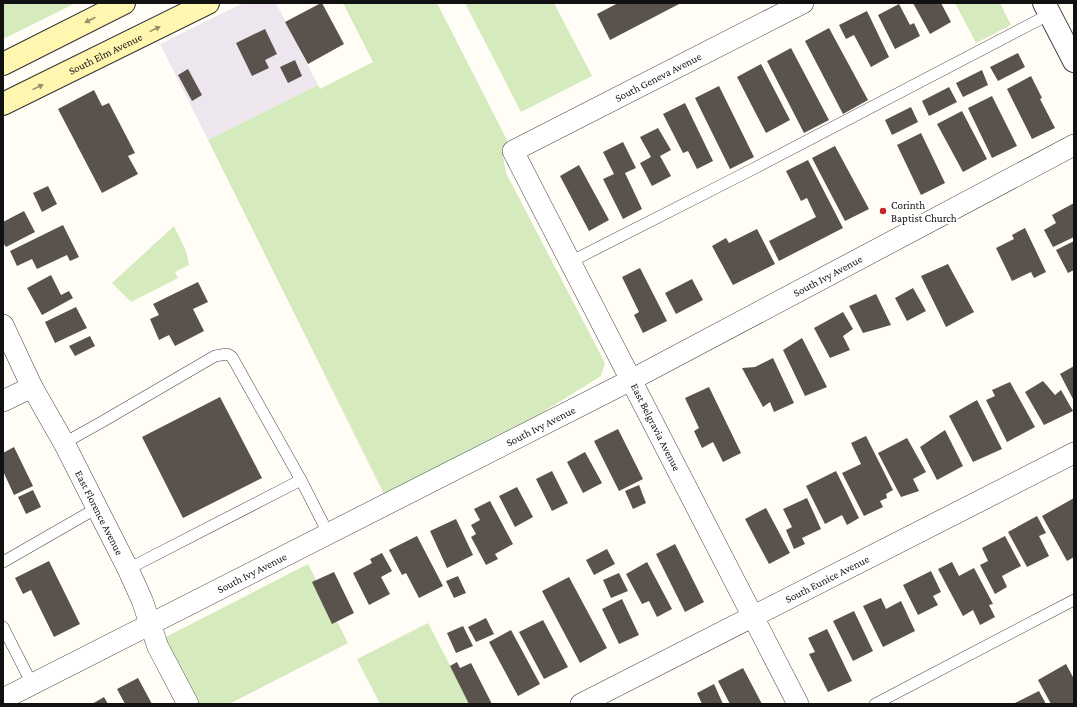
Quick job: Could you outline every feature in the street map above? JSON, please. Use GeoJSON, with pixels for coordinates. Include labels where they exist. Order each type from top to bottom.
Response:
{"type":"FeatureCollection","features":[{"type":"Feature","properties":{"kind":"main road"},"geometry":{"type":"LineString","coordinates":[[3,64],[124,3]]}},
{"type":"Feature","properties":{"kind":"main road","name":"South Elm Avenue"},"geometry":{"type":"LineString","coordinates":[[3,104],[208,3]]}},
{"type":"Feature","properties":{"kind":"street","name":"South Geneva Avenue"},"geometry":{"type":"LineString","coordinates":[[513,151],[804,3]]}},
{"type":"Feature","properties":{"kind":"street"},"geometry":{"type":"LineString","coordinates":[[1047,8],[1074,61]]}},
{"type":"Feature","properties":{"kind":"street","name":"South Ivy Avenue"},"geometry":{"type":"LineString","coordinates":[[3,699],[631,380],[1074,145]]}},
{"type":"Feature","properties":{"kind":"street","name":"East Belgravia Avenue"},"geometry":{"type":"LineString","coordinates":[[513,151],[798,704]]}},
{"type":"Feature","properties":{"kind":"street","name":"East Florence Avenue"},"geometry":{"type":"LineString","coordinates":[[3,325],[32,386],[64,443],[128,569],[142,600],[158,647],[188,704]]}},
{"type":"Feature","properties":{"kind":"street"},"geometry":{"type":"LineString","coordinates":[[3,401],[32,386]]}},
{"type":"Feature","properties":{"kind":"street","name":"South Eunice Avenue"},"geometry":{"type":"LineString","coordinates":[[581,704],[1074,453]]}},
{"type":"Feature","properties":{"kind":"lane"},"geometry":{"type":"LineString","coordinates":[[570,262],[754,169],[1047,8]]}},
{"type":"Feature","properties":{"kind":"lane"},"geometry":{"type":"LineString","coordinates":[[64,443],[215,356],[228,354],[232,357],[328,533]]}},
{"type":"Feature","properties":{"kind":"lane"},"geometry":{"type":"LineString","coordinates":[[128,569],[300,480]]}},
{"type":"Feature","properties":{"kind":"lane"},"geometry":{"type":"LineString","coordinates":[[3,562],[61,527],[97,508]]}},
{"type":"Feature","properties":{"kind":"lane"},"geometry":{"type":"LineString","coordinates":[[875,704],[1074,600]]}},
{"type":"Feature","properties":{"kind":"lane"},"geometry":{"type":"LineString","coordinates":[[3,627],[32,684]]}},
{"type":"Feature","properties":{"kind":"shaded area"},"geometry":{"type":"Polygon","coordinates":[[[243,3],[276,3],[318,85],[208,140],[160,44],[243,3]]]}},
{"type":"Feature","properties":{"kind":"green space"},"geometry":{"type":"Polygon","coordinates":[[[3,3],[76,3],[3,39],[3,3]]]}},
{"type":"Feature","properties":{"kind":"green space"},"geometry":{"type":"Polygon","coordinates":[[[343,3],[437,3],[507,140],[503,156],[506,173],[605,363],[601,376],[500,439],[386,498],[208,140],[318,85],[320,89],[373,62],[343,3]]]}},
{"type":"Feature","properties":{"kind":"green space"},"geometry":{"type":"Polygon","coordinates":[[[465,3],[554,3],[592,76],[521,112],[465,3]]]}},
{"type":"Feature","properties":{"kind":"green space"},"geometry":{"type":"Polygon","coordinates":[[[955,3],[1000,3],[1011,25],[976,43],[955,3]]]}},
{"type":"Feature","properties":{"kind":"green space"},"geometry":{"type":"Polygon","coordinates":[[[174,226],[186,251],[189,265],[175,272],[178,278],[131,302],[112,283],[174,226]]]}},
{"type":"Feature","properties":{"kind":"green space"},"geometry":{"type":"Polygon","coordinates":[[[308,564],[348,643],[229,704],[199,704],[164,638],[308,564]]]}},
{"type":"Feature","properties":{"kind":"green space"},"geometry":{"type":"Polygon","coordinates":[[[428,623],[470,704],[380,704],[357,659],[428,623]]]}},
{"type":"Feature","properties":{"kind":"building"},"geometry":{"type":"Polygon","coordinates":[[[321,3],[344,44],[308,64],[285,22],[321,3]]]}},
{"type":"Feature","properties":{"kind":"building"},"geometry":{"type":"Polygon","coordinates":[[[618,3],[681,3],[610,40],[597,14],[618,3]]]}},
{"type":"Feature","properties":{"kind":"building"},"geometry":{"type":"Polygon","coordinates":[[[913,3],[941,3],[951,22],[930,34],[913,3]]]}},
{"type":"Feature","properties":{"kind":"building"},"geometry":{"type":"Polygon","coordinates":[[[899,4],[910,25],[914,23],[920,36],[895,49],[878,15],[899,4]]]}},
{"type":"Feature","properties":{"kind":"building"},"geometry":{"type":"Polygon","coordinates":[[[867,11],[889,57],[871,67],[854,35],[846,39],[839,25],[867,11]]]}},
{"type":"Feature","properties":{"kind":"building"},"geometry":{"type":"Polygon","coordinates":[[[829,28],[868,100],[843,114],[805,41],[829,28]]]}},
{"type":"Feature","properties":{"kind":"building"},"geometry":{"type":"Polygon","coordinates":[[[265,29],[277,54],[265,60],[269,68],[252,76],[236,43],[265,29]]]}},
{"type":"Feature","properties":{"kind":"building"},"geometry":{"type":"Polygon","coordinates":[[[791,48],[829,120],[804,133],[767,61],[791,48]]]}},
{"type":"Feature","properties":{"kind":"building"},"geometry":{"type":"Polygon","coordinates":[[[1018,53],[1025,67],[998,81],[990,67],[1018,53]]]}},
{"type":"Feature","properties":{"kind":"building"},"geometry":{"type":"Polygon","coordinates":[[[295,60],[302,76],[288,83],[280,67],[295,60]]]}},
{"type":"Feature","properties":{"kind":"building"},"geometry":{"type":"Polygon","coordinates":[[[761,64],[790,120],[766,133],[737,77],[761,64]]]}},
{"type":"Feature","properties":{"kind":"building"},"geometry":{"type":"Polygon","coordinates":[[[188,69],[202,95],[192,101],[178,75],[188,69]]]}},
{"type":"Feature","properties":{"kind":"building"},"geometry":{"type":"Polygon","coordinates":[[[982,70],[988,85],[963,97],[956,83],[982,70]]]}},
{"type":"Feature","properties":{"kind":"building"},"geometry":{"type":"Polygon","coordinates":[[[1031,76],[1042,98],[1040,99],[1055,128],[1032,139],[1007,89],[1031,76]]]}},
{"type":"Feature","properties":{"kind":"building"},"geometry":{"type":"Polygon","coordinates":[[[719,86],[754,157],[730,169],[695,98],[719,86]]]}},
{"type":"Feature","properties":{"kind":"building"},"geometry":{"type":"Polygon","coordinates":[[[949,87],[957,102],[929,116],[922,101],[949,87]]]}},
{"type":"Feature","properties":{"kind":"building"},"geometry":{"type":"Polygon","coordinates":[[[94,90],[102,106],[109,103],[135,153],[128,156],[138,174],[102,193],[58,109],[94,90]]]}},
{"type":"Feature","properties":{"kind":"building"},"geometry":{"type":"Polygon","coordinates":[[[992,96],[1017,146],[992,158],[968,108],[992,96]]]}},
{"type":"Feature","properties":{"kind":"building"},"geometry":{"type":"Polygon","coordinates":[[[685,103],[713,161],[697,169],[688,151],[683,153],[663,114],[685,103]]]}},
{"type":"Feature","properties":{"kind":"building"},"geometry":{"type":"Polygon","coordinates":[[[911,107],[918,122],[892,135],[885,120],[911,107]]]}},
{"type":"Feature","properties":{"kind":"building"},"geometry":{"type":"Polygon","coordinates":[[[962,111],[987,159],[963,172],[937,124],[962,111]]]}},
{"type":"Feature","properties":{"kind":"building"},"geometry":{"type":"Polygon","coordinates":[[[658,128],[671,150],[660,156],[671,176],[652,186],[640,163],[651,157],[640,137],[658,128]]]}},
{"type":"Feature","properties":{"kind":"building"},"geometry":{"type":"Polygon","coordinates":[[[921,133],[945,183],[921,195],[897,145],[921,133]]]}},
{"type":"Feature","properties":{"kind":"building"},"geometry":{"type":"Polygon","coordinates":[[[623,142],[636,168],[625,173],[642,209],[623,219],[603,179],[614,174],[603,152],[623,142]]]}},
{"type":"Feature","properties":{"kind":"building"},"geometry":{"type":"Polygon","coordinates":[[[835,146],[869,209],[845,221],[812,158],[835,146]]]}},
{"type":"Feature","properties":{"kind":"building"},"geometry":{"type":"Polygon","coordinates":[[[808,160],[843,228],[779,261],[769,241],[816,217],[807,198],[801,201],[786,171],[808,160]]]}},
{"type":"Feature","properties":{"kind":"building"},"geometry":{"type":"Polygon","coordinates":[[[579,165],[609,220],[589,231],[560,176],[579,165]]]}},
{"type":"Feature","properties":{"kind":"building"},"geometry":{"type":"Polygon","coordinates":[[[48,186],[57,204],[42,212],[33,193],[48,186]]]}},
{"type":"Feature","properties":{"kind":"building"},"geometry":{"type":"Polygon","coordinates":[[[1074,203],[1074,237],[1053,247],[1044,230],[1056,223],[1052,215],[1074,203]]]}},
{"type":"Feature","properties":{"kind":"building"},"geometry":{"type":"Polygon","coordinates":[[[24,211],[35,232],[6,247],[3,243],[3,222],[24,211]]]}},
{"type":"Feature","properties":{"kind":"building"},"geometry":{"type":"Polygon","coordinates":[[[63,225],[79,257],[70,261],[67,255],[37,269],[32,259],[17,266],[10,251],[63,225]]]}},
{"type":"Feature","properties":{"kind":"building"},"geometry":{"type":"Polygon","coordinates":[[[1025,228],[1046,272],[1034,278],[1031,272],[1012,281],[996,248],[1014,239],[1012,235],[1025,228]]]}},
{"type":"Feature","properties":{"kind":"building"},"geometry":{"type":"Polygon","coordinates":[[[757,229],[775,264],[733,285],[712,246],[726,238],[729,243],[757,229]]]}},
{"type":"Feature","properties":{"kind":"building"},"geometry":{"type":"Polygon","coordinates":[[[1074,241],[1074,270],[1068,273],[1056,250],[1074,241]]]}},
{"type":"Feature","properties":{"kind":"building"},"geometry":{"type":"Polygon","coordinates":[[[948,264],[974,312],[946,327],[921,276],[948,264]]]}},
{"type":"Feature","properties":{"kind":"building"},"geometry":{"type":"Polygon","coordinates":[[[640,268],[667,321],[643,333],[634,315],[639,312],[622,277],[640,268]]]}},
{"type":"Feature","properties":{"kind":"building"},"geometry":{"type":"Polygon","coordinates":[[[51,275],[61,295],[69,291],[73,298],[42,315],[27,288],[51,275]]]}},
{"type":"Feature","properties":{"kind":"building"},"geometry":{"type":"Polygon","coordinates":[[[692,279],[703,300],[676,314],[665,293],[692,279]]]}},
{"type":"Feature","properties":{"kind":"building"},"geometry":{"type":"Polygon","coordinates":[[[198,282],[208,302],[193,309],[204,331],[175,346],[169,335],[159,340],[150,319],[159,315],[153,304],[198,282]]]}},
{"type":"Feature","properties":{"kind":"building"},"geometry":{"type":"Polygon","coordinates":[[[913,288],[926,311],[907,321],[895,298],[913,288]]]}},
{"type":"Feature","properties":{"kind":"building"},"geometry":{"type":"Polygon","coordinates":[[[876,294],[891,325],[863,333],[849,306],[876,294]]]}},
{"type":"Feature","properties":{"kind":"building"},"geometry":{"type":"Polygon","coordinates":[[[76,307],[87,328],[55,343],[45,322],[76,307]]]}},
{"type":"Feature","properties":{"kind":"building"},"geometry":{"type":"Polygon","coordinates":[[[843,312],[853,329],[843,336],[850,350],[830,358],[814,328],[843,312]]]}},
{"type":"Feature","properties":{"kind":"building"},"geometry":{"type":"Polygon","coordinates":[[[90,336],[95,346],[75,356],[69,346],[90,336]]]}},
{"type":"Feature","properties":{"kind":"building"},"geometry":{"type":"Polygon","coordinates":[[[802,338],[827,387],[805,396],[783,350],[802,338]]]}},
{"type":"Feature","properties":{"kind":"building"},"geometry":{"type":"Polygon","coordinates":[[[773,358],[794,403],[774,412],[770,402],[763,407],[742,368],[755,367],[773,358]]]}},
{"type":"Feature","properties":{"kind":"building"},"geometry":{"type":"Polygon","coordinates":[[[1074,366],[1074,401],[1060,374],[1074,366]]]}},
{"type":"Feature","properties":{"kind":"building"},"geometry":{"type":"Polygon","coordinates":[[[1043,381],[1055,395],[1061,390],[1073,411],[1044,425],[1025,392],[1043,381]]]}},
{"type":"Feature","properties":{"kind":"building"},"geometry":{"type":"Polygon","coordinates":[[[1010,382],[1035,427],[1007,442],[986,400],[995,396],[992,390],[1010,382]]]}},
{"type":"Feature","properties":{"kind":"building"},"geometry":{"type":"Polygon","coordinates":[[[709,387],[741,453],[723,462],[713,442],[702,448],[694,431],[699,428],[685,398],[709,387]]]}},
{"type":"Feature","properties":{"kind":"building"},"geometry":{"type":"Polygon","coordinates":[[[220,397],[262,478],[183,518],[142,437],[220,397]]]}},
{"type":"Feature","properties":{"kind":"building"},"geometry":{"type":"Polygon","coordinates":[[[977,400],[1002,449],[973,462],[949,416],[977,400]]]}},
{"type":"Feature","properties":{"kind":"building"},"geometry":{"type":"Polygon","coordinates":[[[618,429],[643,479],[619,491],[594,441],[618,429]]]}},
{"type":"Feature","properties":{"kind":"building"},"geometry":{"type":"Polygon","coordinates":[[[945,430],[963,466],[937,480],[920,447],[945,430]]]}},
{"type":"Feature","properties":{"kind":"building"},"geometry":{"type":"Polygon","coordinates":[[[866,436],[893,490],[886,494],[887,498],[880,501],[883,507],[864,516],[842,473],[861,464],[851,443],[866,436]]]}},
{"type":"Feature","properties":{"kind":"building"},"geometry":{"type":"Polygon","coordinates":[[[907,438],[926,472],[913,479],[919,491],[901,497],[878,453],[907,438]]]}},
{"type":"Feature","properties":{"kind":"building"},"geometry":{"type":"Polygon","coordinates":[[[14,447],[33,486],[14,495],[3,471],[3,453],[14,447]]]}},
{"type":"Feature","properties":{"kind":"building"},"geometry":{"type":"Polygon","coordinates":[[[585,452],[602,483],[583,493],[567,462],[585,452]]]}},
{"type":"Feature","properties":{"kind":"building"},"geometry":{"type":"Polygon","coordinates":[[[552,471],[568,503],[552,511],[536,479],[552,471]]]}},
{"type":"Feature","properties":{"kind":"building"},"geometry":{"type":"Polygon","coordinates":[[[836,471],[859,518],[847,525],[842,515],[825,524],[806,486],[836,471]]]}},
{"type":"Feature","properties":{"kind":"building"},"geometry":{"type":"Polygon","coordinates":[[[639,485],[646,503],[633,509],[625,491],[639,485]]]}},
{"type":"Feature","properties":{"kind":"building"},"geometry":{"type":"Polygon","coordinates":[[[517,487],[533,517],[515,527],[499,496],[517,487]]]}},
{"type":"Feature","properties":{"kind":"building"},"geometry":{"type":"Polygon","coordinates":[[[33,490],[41,507],[26,514],[18,497],[33,490]]]}},
{"type":"Feature","properties":{"kind":"building"},"geometry":{"type":"Polygon","coordinates":[[[807,498],[821,529],[802,538],[805,544],[794,549],[786,530],[792,527],[783,509],[807,498]]]}},
{"type":"Feature","properties":{"kind":"building"},"geometry":{"type":"Polygon","coordinates":[[[1074,498],[1074,557],[1067,561],[1042,516],[1074,498]]]}},
{"type":"Feature","properties":{"kind":"building"},"geometry":{"type":"Polygon","coordinates":[[[490,501],[513,544],[495,554],[498,559],[486,565],[471,537],[476,534],[471,525],[480,520],[474,509],[490,501]]]}},
{"type":"Feature","properties":{"kind":"building"},"geometry":{"type":"Polygon","coordinates":[[[766,508],[790,553],[769,564],[745,519],[766,508]]]}},
{"type":"Feature","properties":{"kind":"building"},"geometry":{"type":"Polygon","coordinates":[[[1037,516],[1046,533],[1039,536],[1049,556],[1027,567],[1008,532],[1037,516]]]}},
{"type":"Feature","properties":{"kind":"building"},"geometry":{"type":"Polygon","coordinates":[[[456,519],[473,555],[447,568],[430,531],[456,519]]]}},
{"type":"Feature","properties":{"kind":"building"},"geometry":{"type":"Polygon","coordinates":[[[417,536],[443,586],[419,598],[406,573],[402,575],[389,550],[417,536]]]}},
{"type":"Feature","properties":{"kind":"building"},"geometry":{"type":"Polygon","coordinates":[[[1005,536],[1021,566],[1002,576],[1007,587],[995,594],[980,565],[988,561],[982,548],[1005,536]]]}},
{"type":"Feature","properties":{"kind":"building"},"geometry":{"type":"Polygon","coordinates":[[[675,544],[704,602],[685,612],[656,554],[675,544]]]}},
{"type":"Feature","properties":{"kind":"building"},"geometry":{"type":"Polygon","coordinates":[[[607,549],[615,564],[594,575],[586,560],[607,549]]]}},
{"type":"Feature","properties":{"kind":"building"},"geometry":{"type":"Polygon","coordinates":[[[382,553],[392,571],[381,577],[390,594],[369,605],[353,573],[372,563],[370,559],[382,553]]]}},
{"type":"Feature","properties":{"kind":"building"},"geometry":{"type":"Polygon","coordinates":[[[49,561],[80,624],[54,637],[31,590],[23,594],[15,578],[49,561]]]}},
{"type":"Feature","properties":{"kind":"building"},"geometry":{"type":"Polygon","coordinates":[[[647,562],[672,609],[657,617],[649,601],[642,604],[626,574],[647,562]]]}},
{"type":"Feature","properties":{"kind":"building"},"geometry":{"type":"Polygon","coordinates":[[[952,562],[959,576],[974,568],[993,604],[989,605],[995,617],[980,625],[973,610],[963,616],[938,569],[952,562]]]}},
{"type":"Feature","properties":{"kind":"building"},"geometry":{"type":"Polygon","coordinates":[[[931,571],[941,592],[933,596],[938,605],[918,615],[903,585],[931,571]]]}},
{"type":"Feature","properties":{"kind":"building"},"geometry":{"type":"Polygon","coordinates":[[[334,572],[354,613],[332,624],[312,582],[334,572]]]}},
{"type":"Feature","properties":{"kind":"building"},"geometry":{"type":"Polygon","coordinates":[[[619,573],[628,591],[611,598],[603,580],[619,573]]]}},
{"type":"Feature","properties":{"kind":"building"},"geometry":{"type":"Polygon","coordinates":[[[458,576],[466,593],[454,598],[446,581],[458,576]]]}},
{"type":"Feature","properties":{"kind":"building"},"geometry":{"type":"Polygon","coordinates":[[[569,577],[607,648],[580,663],[542,591],[569,577]]]}},
{"type":"Feature","properties":{"kind":"building"},"geometry":{"type":"Polygon","coordinates":[[[881,598],[886,609],[901,601],[915,631],[883,647],[863,606],[881,598]]]}},
{"type":"Feature","properties":{"kind":"building"},"geometry":{"type":"Polygon","coordinates":[[[622,599],[639,635],[619,644],[602,609],[622,599]]]}},
{"type":"Feature","properties":{"kind":"building"},"geometry":{"type":"Polygon","coordinates":[[[854,611],[873,651],[853,661],[833,621],[854,611]]]}},
{"type":"Feature","properties":{"kind":"building"},"geometry":{"type":"Polygon","coordinates":[[[486,618],[494,634],[476,642],[468,627],[486,618]]]}},
{"type":"Feature","properties":{"kind":"building"},"geometry":{"type":"Polygon","coordinates":[[[543,620],[568,667],[544,679],[519,632],[543,620]]]}},
{"type":"Feature","properties":{"kind":"building"},"geometry":{"type":"Polygon","coordinates":[[[463,626],[473,646],[456,653],[447,633],[463,626]]]}},
{"type":"Feature","properties":{"kind":"building"},"geometry":{"type":"Polygon","coordinates":[[[827,629],[852,681],[828,692],[809,654],[815,652],[808,638],[827,629]]]}},
{"type":"Feature","properties":{"kind":"building"},"geometry":{"type":"Polygon","coordinates":[[[511,630],[540,684],[518,696],[489,642],[511,630]]]}},
{"type":"Feature","properties":{"kind":"building"},"geometry":{"type":"Polygon","coordinates":[[[457,662],[460,668],[471,663],[492,704],[469,704],[450,666],[457,662]]]}},
{"type":"Feature","properties":{"kind":"building"},"geometry":{"type":"Polygon","coordinates":[[[1066,664],[1074,679],[1074,704],[1051,704],[1038,680],[1066,664]]]}},
{"type":"Feature","properties":{"kind":"building"},"geometry":{"type":"Polygon","coordinates":[[[743,668],[762,704],[730,704],[718,681],[743,668]]]}},
{"type":"Feature","properties":{"kind":"building"},"geometry":{"type":"Polygon","coordinates":[[[138,678],[152,704],[125,704],[117,689],[138,678]]]}},
{"type":"Feature","properties":{"kind":"building"},"geometry":{"type":"Polygon","coordinates":[[[714,684],[723,704],[702,704],[697,693],[714,684]]]}},
{"type":"Feature","properties":{"kind":"building"},"geometry":{"type":"Polygon","coordinates":[[[1039,691],[1046,704],[1013,704],[1039,691]]]}},
{"type":"Feature","properties":{"kind":"building"},"geometry":{"type":"Polygon","coordinates":[[[104,697],[108,704],[92,704],[104,697]]]}},
{"type":"Feature","properties":{"kind":"place","name":"Corinth Baptist Church"},"geometry":{"type":"Point","coordinates":[883,211]}}]}
